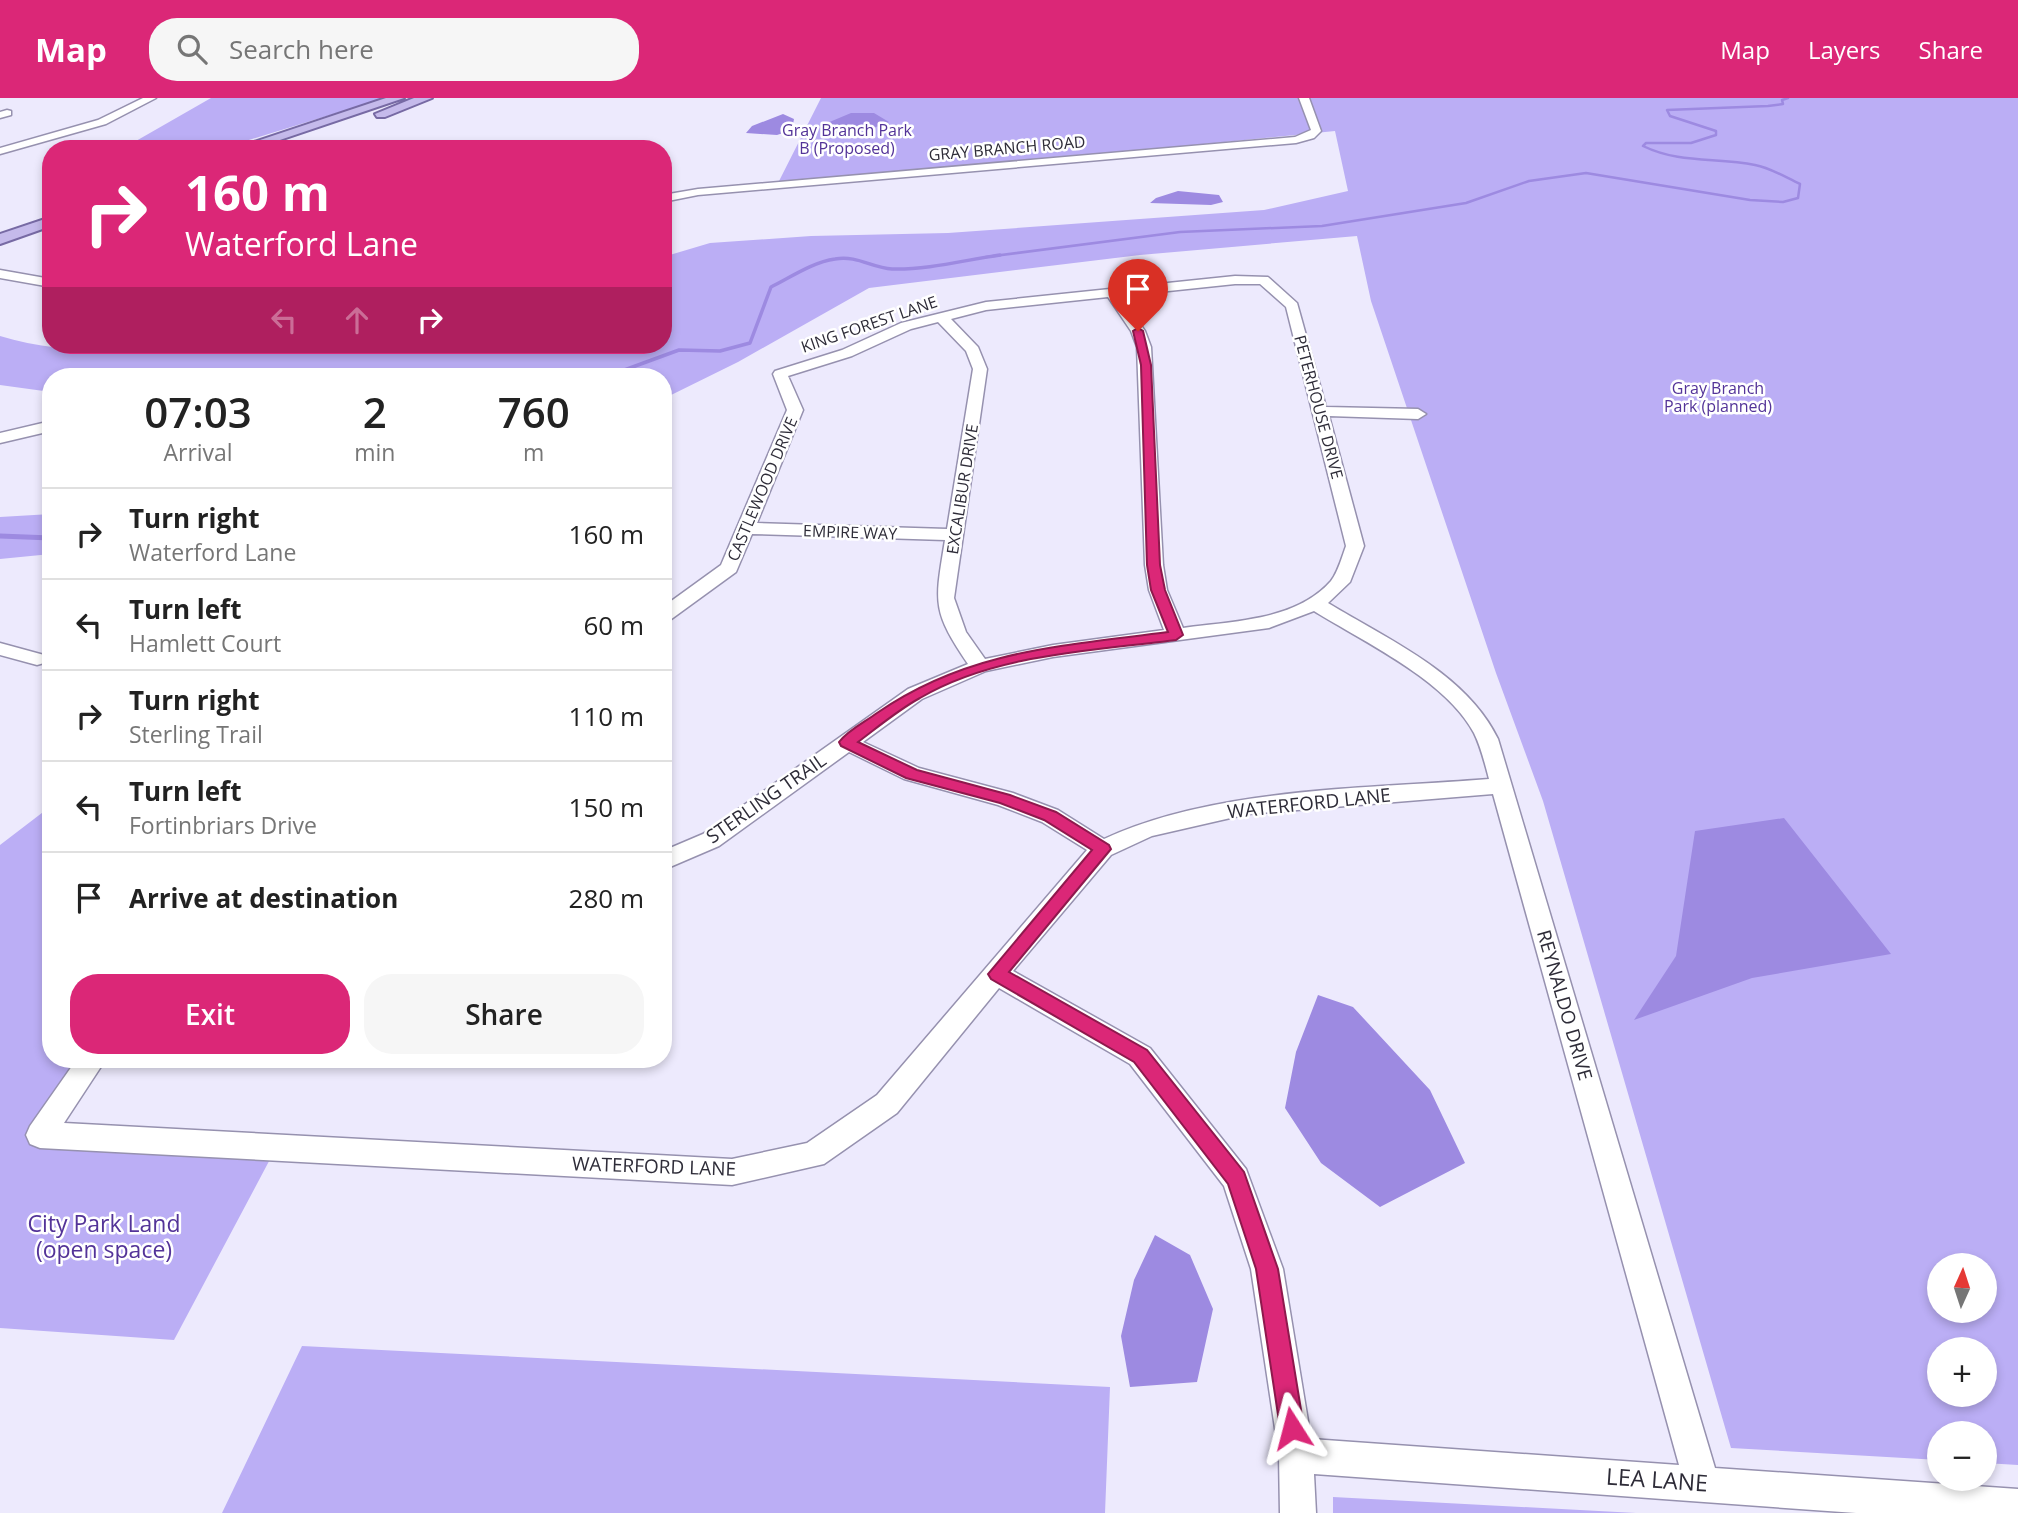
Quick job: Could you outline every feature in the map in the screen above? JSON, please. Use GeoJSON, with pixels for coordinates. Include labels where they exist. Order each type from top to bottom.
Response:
{"type":"FeatureCollection","features":[{"type":"Feature","properties":{"kind":"main road"},"geometry":{"type":"LineString","coordinates":[[267,140],[398,98]]}},
{"type":"Feature","properties":{"kind":"main road"},"geometry":{"type":"LineString","coordinates":[[299,140],[426,98]]}},
{"type":"Feature","properties":{"kind":"main road"},"geometry":{"type":"LineString","coordinates":[[0,227],[42,212]]}},
{"type":"Feature","properties":{"kind":"main road"},"geometry":{"type":"LineString","coordinates":[[0,239],[42,224]]}},
{"type":"Feature","properties":{"kind":"street"},"geometry":{"type":"LineString","coordinates":[[42,140],[111,119],[151,98]]}},
{"type":"Feature","properties":{"kind":"street","name":"GRAY BRANCH ROAD"},"geometry":{"type":"LineString","coordinates":[[672,197],[698,192],[1296,140],[1316,131],[1304,98]]}},
{"type":"Feature","properties":{"kind":"street"},"geometry":{"type":"LineString","coordinates":[[0,151],[42,140]]}},
{"type":"Feature","properties":{"kind":"street"},"geometry":{"type":"LineString","coordinates":[[26,145],[42,150]]}},
{"type":"Feature","properties":{"kind":"street"},"geometry":{"type":"LineString","coordinates":[[0,274],[42,282]]}},
{"type":"Feature","properties":{"kind":"street","name":"KING FOREST LANE"},"geometry":{"type":"LineString","coordinates":[[780,374],[846,353],[906,326],[986,306],[1111,291],[1262,280]]}},
{"type":"Feature","properties":{"kind":"street","name":"PETERHOUSE DRIVE"},"geometry":{"type":"LineString","coordinates":[[1262,280],[1292,306],[1355,546]]}},
{"type":"Feature","properties":{"kind":"street"},"geometry":{"type":"LineString","coordinates":[[1111,291],[1138,331],[1144,347],[1154,565],[1158,590],[1176,635]]}},
{"type":"Feature","properties":{"kind":"street","name":"EXCALIBUR DRIVE"},"geometry":{"type":"LineString","coordinates":[[940,316],[973,350],[980,369],[945,598],[956,632],[980,666]]}},
{"type":"Feature","properties":{"kind":"street","name":"CASTLEWOOD DRIVE"},"geometry":{"type":"LineString","coordinates":[[672,609],[729,568],[795,410],[780,374]]}},
{"type":"Feature","properties":{"kind":"street"},"geometry":{"type":"LineString","coordinates":[[1320,411],[1418,414]]}},
{"type":"Feature","properties":{"kind":"street"},"geometry":{"type":"LineString","coordinates":[[0,438],[42,428]]}},
{"type":"Feature","properties":{"kind":"street","name":"EMPIRE WAY"},"geometry":{"type":"LineString","coordinates":[[746,528],[954,535]]}},
{"type":"Feature","properties":{"kind":"street","name":"STERLING TRAIL"},"geometry":{"type":"LineString","coordinates":[[672,857],[711,840],[915,694],[980,666],[1053,651],[1269,622],[1317,604],[1341,582],[1355,546]]}},
{"type":"Feature","properties":{"kind":"street","name":"REYNALDO DRIVE"},"geometry":{"type":"LineString","coordinates":[[1317,604],[1435,679],[1460,699],[1482,727],[1502,786],[1702,1483]]}},
{"type":"Feature","properties":{"kind":"street"},"geometry":{"type":"LineString","coordinates":[[0,649],[37,659]]}},
{"type":"Feature","properties":{"kind":"street"},"geometry":{"type":"LineString","coordinates":[[846,742],[912,774],[1004,799],[1050,816],[1103,849]]}},
{"type":"Feature","properties":{"kind":"street","name":"WATERFORD LANE"},"geometry":{"type":"LineString","coordinates":[[86,1068],[40,1135],[732,1172],[814,1155],[887,1104],[1083,869],[1103,849],[1146,829],[1248,806],[1502,786]]}},
{"type":"Feature","properties":{"kind":"street"},"geometry":{"type":"LineString","coordinates":[[997,974],[1140,1056],[1236,1179],[1267,1269],[1296,1455],[1298,1513]]}},
{"type":"Feature","properties":{"kind":"street","name":"LEA LANE"},"geometry":{"type":"LineString","coordinates":[[1296,1455],[2018,1507]]}},
{"type":"Feature","properties":{"kind":"green space"},"geometry":{"type":"Polygon","coordinates":[[[211,98],[385,98],[249,140],[138,140],[211,98]]]}},
{"type":"Feature","properties":{"kind":"green space"},"geometry":{"type":"Polygon","coordinates":[[[821,98],[2018,98],[2018,1465],[1997,1464],[1997,1421],[1927,1421],[1927,1459],[1731,1448],[1543,801],[1496,673],[1371,301],[1357,236],[1140,255],[869,288],[738,362],[672,395],[672,368],[42,368],[42,391],[0,385],[0,336],[42,345],[42,354],[672,354],[672,254],[710,243],[811,236],[948,233],[1264,210],[1348,191],[1335,131],[776,187],[821,98]]]}},
{"type":"Feature","properties":{"kind":"green space"},"geometry":{"type":"Polygon","coordinates":[[[42,515],[42,555],[0,559],[0,517],[42,515]]]}},
{"type":"Feature","properties":{"kind":"green space","name":"City Park Land (open space)"},"geometry":{"type":"Polygon","coordinates":[[[42,813],[42,1068],[88,1068],[41,1134],[276,1148],[174,1340],[0,1328],[0,845],[42,813]]]}},
{"type":"Feature","properties":{"kind":"green space"},"geometry":{"type":"Polygon","coordinates":[[[302,1346],[1110,1387],[1105,1513],[222,1513],[302,1346]]]}},
{"type":"Feature","properties":{"kind":"green space"},"geometry":{"type":"Polygon","coordinates":[[[1333,1497],[1636,1513],[1333,1513],[1333,1497]]]}},
{"type":"Feature","properties":{"kind":"shaded area"},"geometry":{"type":"Polygon","coordinates":[[[851,113],[874,113],[889,122],[865,128],[820,126],[851,113]]]}},
{"type":"Feature","properties":{"kind":"shaded area"},"geometry":{"type":"Polygon","coordinates":[[[783,114],[794,119],[792,130],[777,135],[746,133],[752,126],[783,114]]]}},
{"type":"Feature","properties":{"kind":"shaded area"},"geometry":{"type":"Polygon","coordinates":[[[1178,191],[1219,195],[1223,202],[1211,205],[1150,203],[1156,198],[1178,191]]]}},
{"type":"Feature","properties":{"kind":"shaded area"},"geometry":{"type":"Polygon","coordinates":[[[1784,818],[1891,954],[1752,978],[1634,1020],[1676,956],[1695,831],[1784,818]]]}},
{"type":"Feature","properties":{"kind":"shaded area"},"geometry":{"type":"Polygon","coordinates":[[[1318,995],[1353,1007],[1430,1090],[1465,1163],[1380,1207],[1321,1163],[1285,1108],[1296,1052],[1318,995]]]}},
{"type":"Feature","properties":{"kind":"shaded area"},"geometry":{"type":"Polygon","coordinates":[[[1155,1235],[1190,1255],[1213,1309],[1197,1382],[1130,1387],[1121,1336],[1134,1280],[1155,1235]]]}},
{"type":"Feature","properties":{"kind":"waterway"},"geometry":{"type":"LineString","coordinates":[[994,256],[1180,232],[1322,226],[1466,203],[1529,181],[1586,173],[1750,200],[1783,202],[1798,198],[1800,184],[1772,170],[1741,163],[1671,155],[1643,146],[1646,143],[1691,143],[1716,135],[1716,131],[1670,116],[1667,110],[1768,106],[1783,104],[1782,100],[1788,98]]}},
{"type":"Feature","properties":{"kind":"waterway"},"geometry":{"type":"LineString","coordinates":[[994,256],[1000,255]]}},
{"type":"Feature","properties":{"kind":"waterway"},"geometry":{"type":"LineString","coordinates":[[672,353],[679,350],[720,351],[750,343],[771,287],[827,261],[843,258],[885,268],[905,269],[994,256]]}},
{"type":"Feature","properties":{"kind":"waterway"},"geometry":{"type":"LineString","coordinates":[[986,257],[994,256]]}},
{"type":"Feature","properties":{"kind":"waterway"},"geometry":{"type":"LineString","coordinates":[[630,368],[668,354]]}},
{"type":"Feature","properties":{"kind":"waterway"},"geometry":{"type":"LineString","coordinates":[[0,536],[42,538]]}},
{"type":"Feature","properties":{"kind":"route"},"geometry":{"type":"LineString","coordinates":[[1138,331],[1144,347],[1146,365],[1154,565],[1158,590],[1176,635],[1053,651],[980,666],[915,694],[846,742],[912,774],[1004,799],[1050,816],[1103,849],[1083,869],[997,974],[1140,1056],[1236,1179],[1267,1269],[1292,1428]]}},
{"type":"Feature","properties":{"kind":"park label","name":"Gray Branch Park B (Proposed)"},"geometry":{"type":"Point","coordinates":[847,139]}},
{"type":"Feature","properties":{"kind":"park label","name":"Gray Branch Park (planned)"},"geometry":{"type":"Point","coordinates":[1718,397]}}]}
